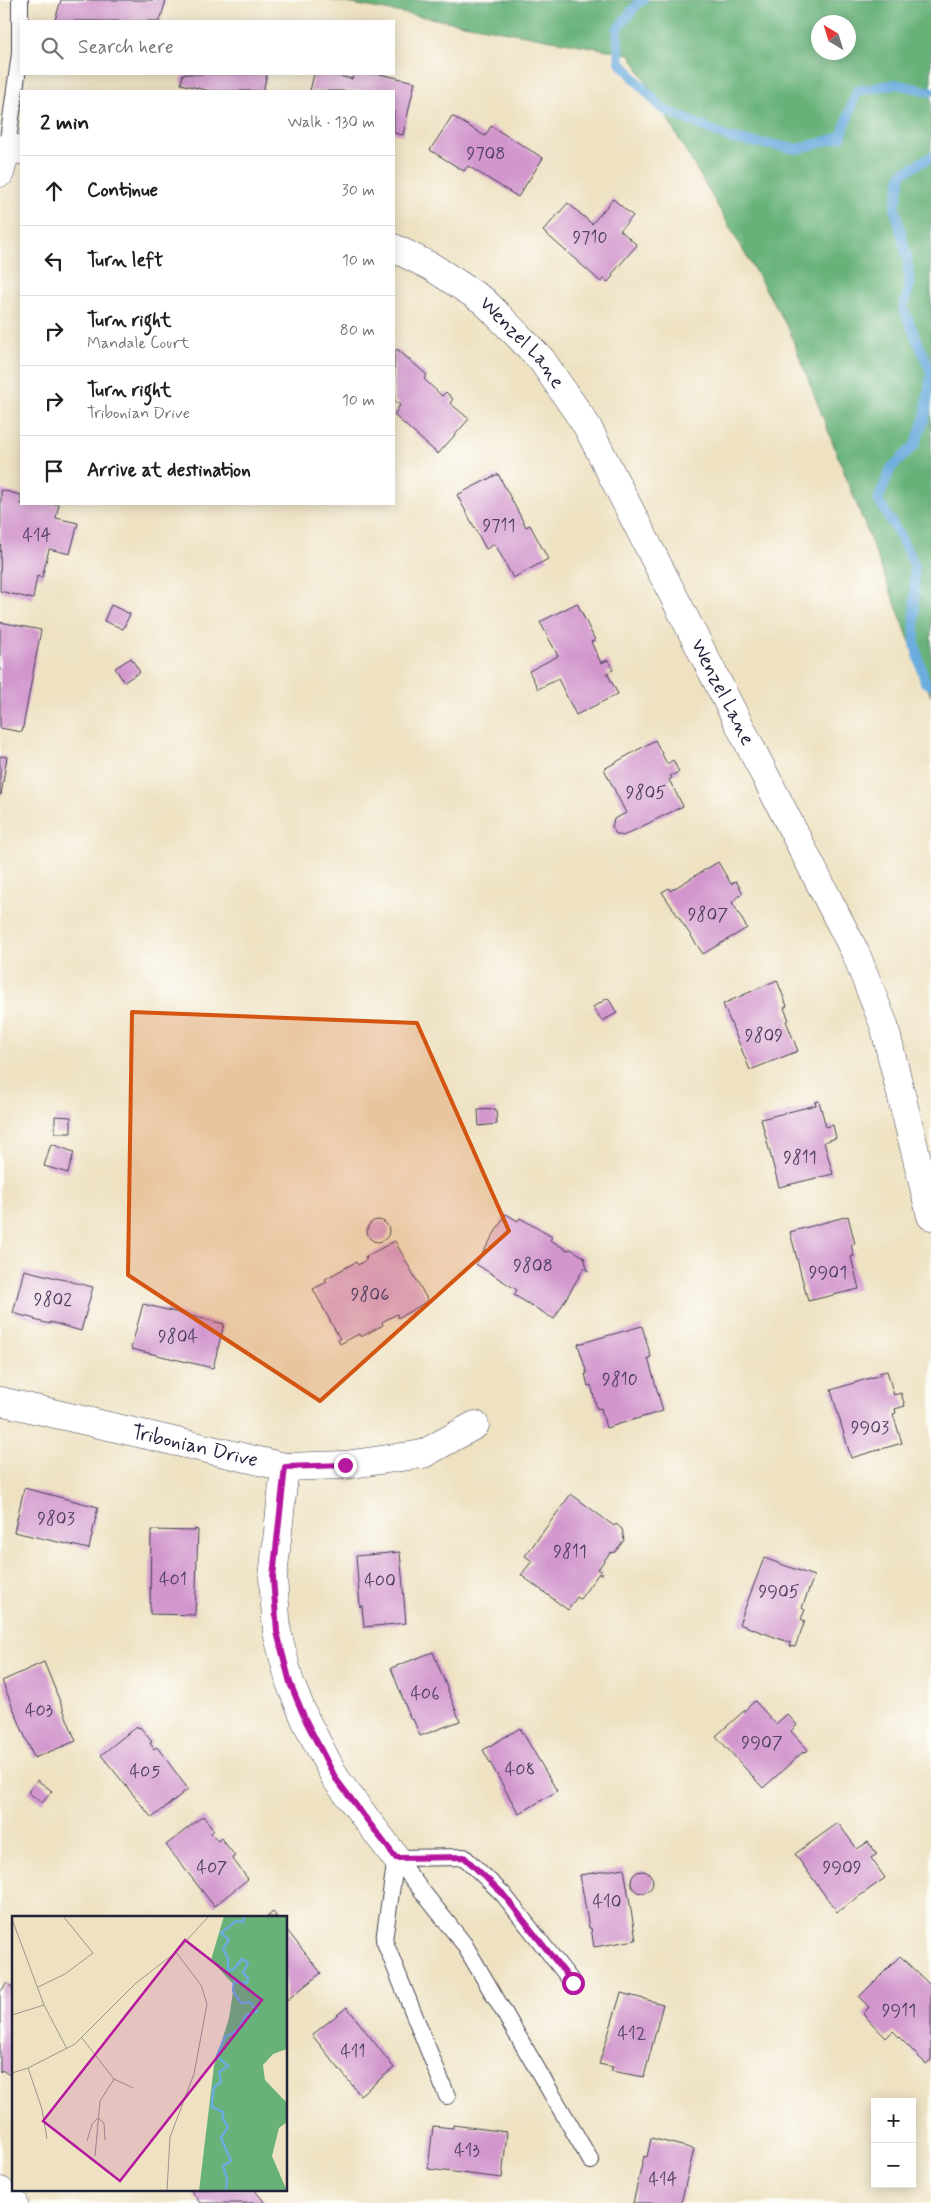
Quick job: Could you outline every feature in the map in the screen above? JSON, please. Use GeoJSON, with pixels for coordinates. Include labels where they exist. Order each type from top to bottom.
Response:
{"type":"FeatureCollection","features":[{"type":"Feature","properties":{"kind":"street"},"geometry":{"type":"LineString","coordinates":[[0,174],[14,148]]}},
{"type":"Feature","properties":{"kind":"street","name":"Wenzel Lane"},"geometry":{"type":"LineString","coordinates":[[395,248],[432,267],[484,301],[541,359],[587,426],[856,954],[884,1025],[931,1216]]}},
{"type":"Feature","properties":{"kind":"street","name":"Tribonian Drive"},"geometry":{"type":"LineString","coordinates":[[0,1400],[285,1467],[345,1465],[423,1454],[475,1425]]}},
{"type":"Feature","properties":{"kind":"street"},"geometry":{"type":"LineString","coordinates":[[285,1467],[273,1577],[277,1632],[290,1683],[306,1721],[336,1779],[396,1858]]}},
{"type":"Feature","properties":{"kind":"street"},"geometry":{"type":"LineString","coordinates":[[0,2191],[14,2203]]}},
{"type":"Feature","properties":{"kind":"lane"},"geometry":{"type":"LineString","coordinates":[[14,148],[20,54],[20,0]]}},
{"type":"Feature","properties":{"kind":"lane"},"geometry":{"type":"LineString","coordinates":[[396,1858],[464,1857],[503,1894],[573,1983]]}},
{"type":"Feature","properties":{"kind":"lane"},"geometry":{"type":"LineString","coordinates":[[396,1858],[384,1940],[447,2096]]}},
{"type":"Feature","properties":{"kind":"lane"},"geometry":{"type":"LineString","coordinates":[[396,1858],[464,1944],[591,2160]]}},
{"type":"Feature","properties":{"kind":"highlighted area"},"geometry":{"type":"Polygon","coordinates":[[[132,1012],[417,1023],[509,1231],[320,1401],[128,1275],[132,1012]]]}},
{"type":"Feature","properties":{"kind":"green space"},"geometry":{"type":"Polygon","coordinates":[[[330,0],[931,0],[931,696],[789,330],[630,54],[330,0]]]}},
{"type":"Feature","properties":{"kind":"building"},"geometry":{"type":"Polygon","coordinates":[[[61,0],[166,0],[160,20],[55,20],[61,0]]]}},
{"type":"Feature","properties":{"kind":"building"},"geometry":{"type":"Polygon","coordinates":[[[183,75],[267,75],[263,90],[206,90],[181,84],[183,75]]]}},
{"type":"Feature","properties":{"kind":"building"},"geometry":{"type":"Polygon","coordinates":[[[314,75],[334,75],[352,79],[354,75],[384,75],[415,82],[403,135],[395,133],[395,90],[310,90],[314,75]]]}},
{"type":"Feature","properties":{"kind":"building"},"geometry":{"type":"Polygon","coordinates":[[[452,116],[485,136],[491,126],[543,158],[518,197],[468,166],[464,171],[430,150],[452,116]]]}},
{"type":"Feature","properties":{"kind":"building"},"geometry":{"type":"Polygon","coordinates":[[[613,199],[633,216],[620,230],[637,245],[612,274],[613,276],[608,282],[604,279],[601,282],[543,231],[568,203],[592,224],[613,199]]]}},
{"type":"Feature","properties":{"kind":"building"},"geometry":{"type":"Polygon","coordinates":[[[397,349],[427,375],[424,379],[442,396],[446,392],[453,399],[450,403],[469,419],[438,454],[395,416],[400,405],[395,401],[395,352],[397,349]]]}},
{"type":"Feature","properties":{"kind":"building"},"geometry":{"type":"Polygon","coordinates":[[[498,474],[526,527],[530,525],[548,559],[513,578],[495,544],[486,549],[457,495],[498,474]]]}},
{"type":"Feature","properties":{"kind":"building"},"geometry":{"type":"Polygon","coordinates":[[[1,490],[20,495],[20,505],[59,505],[56,518],[78,523],[70,554],[49,549],[42,578],[37,576],[33,599],[0,591],[1,490]]]}},
{"type":"Feature","properties":{"kind":"building"},"geometry":{"type":"Polygon","coordinates":[[[577,603],[595,640],[591,642],[601,663],[608,660],[613,670],[607,673],[618,694],[576,715],[558,679],[538,689],[529,671],[558,656],[540,622],[577,603]]]}},
{"type":"Feature","properties":{"kind":"building"},"geometry":{"type":"Polygon","coordinates":[[[111,605],[130,614],[123,629],[104,621],[111,605]]]}},
{"type":"Feature","properties":{"kind":"building"},"geometry":{"type":"Polygon","coordinates":[[[0,622],[41,630],[22,732],[0,728],[0,622]]]}},
{"type":"Feature","properties":{"kind":"building"},"geometry":{"type":"Polygon","coordinates":[[[131,658],[140,672],[124,682],[115,668],[131,658]]]}},
{"type":"Feature","properties":{"kind":"building"},"geometry":{"type":"Polygon","coordinates":[[[655,740],[667,764],[673,760],[679,772],[670,776],[672,778],[669,780],[683,806],[623,836],[616,834],[612,827],[614,819],[626,813],[604,769],[655,740]]]}},
{"type":"Feature","properties":{"kind":"building"},"geometry":{"type":"Polygon","coordinates":[[[0,756],[7,757],[1,795],[0,795],[0,756]]]}},
{"type":"Feature","properties":{"kind":"building"},"geometry":{"type":"Polygon","coordinates":[[[718,862],[731,884],[736,881],[743,893],[732,902],[747,928],[703,954],[662,892],[669,888],[670,891],[718,862]]]}},
{"type":"Feature","properties":{"kind":"building"},"geometry":{"type":"Polygon","coordinates":[[[777,980],[787,1006],[784,1008],[789,1020],[786,1021],[798,1051],[750,1070],[723,1004],[777,980]]]}},
{"type":"Feature","properties":{"kind":"building"},"geometry":{"type":"Polygon","coordinates":[[[608,998],[617,1013],[602,1021],[593,1007],[608,998]]]}},
{"type":"Feature","properties":{"kind":"building"},"geometry":{"type":"Polygon","coordinates":[[[819,1101],[826,1127],[833,1125],[836,1138],[824,1142],[833,1174],[779,1187],[761,1119],[816,1105],[815,1102],[819,1101]]]}},
{"type":"Feature","properties":{"kind":"building"},"geometry":{"type":"Polygon","coordinates":[[[496,1109],[497,1124],[479,1126],[478,1110],[496,1109]]]}},
{"type":"Feature","properties":{"kind":"building"},"geometry":{"type":"Polygon","coordinates":[[[55,1116],[71,1117],[71,1133],[55,1133],[55,1116]]]}},
{"type":"Feature","properties":{"kind":"building"},"geometry":{"type":"Polygon","coordinates":[[[51,1144],[74,1152],[68,1173],[44,1166],[51,1144]]]}},
{"type":"Feature","properties":{"kind":"building"},"geometry":{"type":"Polygon","coordinates":[[[506,1214],[518,1221],[520,1218],[552,1237],[550,1240],[584,1257],[588,1271],[584,1268],[554,1319],[514,1295],[517,1290],[476,1264],[506,1214]]]}},
{"type":"Feature","properties":{"kind":"building"},"geometry":{"type":"Polygon","coordinates":[[[848,1216],[855,1244],[851,1245],[854,1256],[851,1257],[859,1289],[808,1301],[790,1232],[848,1216]]]}},
{"type":"Feature","properties":{"kind":"building"},"geometry":{"type":"Polygon","coordinates":[[[378,1220],[386,1223],[389,1231],[386,1239],[378,1242],[370,1239],[367,1231],[370,1223],[378,1220]]]}},
{"type":"Feature","properties":{"kind":"building"},"geometry":{"type":"Polygon","coordinates":[[[395,1241],[428,1301],[398,1318],[397,1314],[382,1322],[383,1325],[361,1337],[359,1334],[340,1344],[338,1340],[340,1339],[313,1289],[327,1282],[325,1279],[356,1262],[358,1265],[367,1259],[365,1257],[395,1241]]]}},
{"type":"Feature","properties":{"kind":"building"},"geometry":{"type":"Polygon","coordinates":[[[24,1270],[93,1287],[81,1331],[13,1313],[24,1270]]]}},
{"type":"Feature","properties":{"kind":"building"},"geometry":{"type":"Polygon","coordinates":[[[143,1304],[224,1324],[213,1368],[131,1349],[143,1304]]]}},
{"type":"Feature","properties":{"kind":"building"},"geometry":{"type":"Polygon","coordinates":[[[642,1326],[651,1357],[648,1358],[663,1411],[606,1428],[601,1408],[597,1409],[591,1385],[588,1386],[585,1374],[587,1374],[578,1344],[642,1326]]]}},
{"type":"Feature","properties":{"kind":"building"},"geometry":{"type":"Polygon","coordinates":[[[887,1371],[894,1395],[901,1393],[905,1406],[895,1409],[896,1413],[893,1414],[902,1443],[851,1458],[831,1390],[880,1375],[879,1373],[887,1371]]]}},
{"type":"Feature","properties":{"kind":"building"},"geometry":{"type":"Polygon","coordinates":[[[24,1488],[98,1507],[89,1549],[14,1532],[24,1488]]]}},
{"type":"Feature","properties":{"kind":"building"},"geometry":{"type":"Polygon","coordinates":[[[571,1494],[614,1526],[616,1524],[622,1529],[624,1540],[615,1552],[610,1553],[598,1569],[603,1573],[601,1575],[599,1573],[580,1599],[577,1597],[568,1610],[521,1575],[532,1561],[525,1556],[571,1494]]]}},
{"type":"Feature","properties":{"kind":"building"},"geometry":{"type":"Polygon","coordinates":[[[195,1529],[198,1530],[195,1615],[150,1614],[151,1530],[195,1531],[195,1529]]]}},
{"type":"Feature","properties":{"kind":"building"},"geometry":{"type":"Polygon","coordinates":[[[400,1552],[406,1623],[364,1627],[362,1606],[360,1607],[356,1556],[400,1552]]]}},
{"type":"Feature","properties":{"kind":"building"},"geometry":{"type":"Polygon","coordinates":[[[764,1558],[814,1576],[802,1608],[805,1610],[801,1619],[805,1621],[795,1647],[790,1646],[791,1643],[739,1624],[764,1558]]]}},
{"type":"Feature","properties":{"kind":"building"},"geometry":{"type":"Polygon","coordinates":[[[433,1652],[460,1721],[420,1736],[413,1719],[411,1720],[391,1668],[433,1652]]]}},
{"type":"Feature","properties":{"kind":"building"},"geometry":{"type":"Polygon","coordinates":[[[44,1662],[76,1741],[34,1758],[2,1681],[44,1662]]]}},
{"type":"Feature","properties":{"kind":"building"},"geometry":{"type":"Polygon","coordinates":[[[755,1701],[776,1724],[787,1714],[797,1725],[791,1731],[808,1750],[804,1754],[803,1752],[763,1788],[716,1736],[755,1701]]]}},
{"type":"Feature","properties":{"kind":"building"},"geometry":{"type":"Polygon","coordinates":[[[137,1726],[138,1728],[140,1727],[152,1742],[150,1743],[154,1749],[157,1747],[188,1789],[152,1818],[101,1755],[137,1726]]]}},
{"type":"Feature","properties":{"kind":"building"},"geometry":{"type":"Polygon","coordinates":[[[520,1728],[557,1791],[519,1814],[483,1750],[520,1728]]]}},
{"type":"Feature","properties":{"kind":"building"},"geometry":{"type":"Polygon","coordinates":[[[37,1780],[52,1791],[42,1803],[28,1792],[37,1780]]]}},
{"type":"Feature","properties":{"kind":"building"},"geometry":{"type":"Polygon","coordinates":[[[203,1816],[214,1830],[211,1833],[218,1841],[221,1838],[235,1856],[232,1858],[248,1879],[214,1906],[166,1845],[203,1816]]]}},
{"type":"Feature","properties":{"kind":"building"},"geometry":{"type":"Polygon","coordinates":[[[838,1823],[857,1849],[868,1842],[877,1854],[871,1858],[885,1878],[837,1912],[795,1854],[838,1823]]]}},
{"type":"Feature","properties":{"kind":"building"},"geometry":{"type":"Polygon","coordinates":[[[624,1868],[636,1940],[594,1947],[580,1875],[624,1868]]]}},
{"type":"Feature","properties":{"kind":"building"},"geometry":{"type":"Polygon","coordinates":[[[642,1871],[650,1874],[653,1882],[650,1890],[642,1893],[634,1890],[631,1882],[634,1874],[642,1871]]]}},
{"type":"Feature","properties":{"kind":"building"},"geometry":{"type":"Polygon","coordinates":[[[273,1912],[276,1916],[268,1916],[273,1912]]]}},
{"type":"Feature","properties":{"kind":"building"},"geometry":{"type":"Polygon","coordinates":[[[288,1932],[321,1973],[288,1999],[288,1932]]]}},
{"type":"Feature","properties":{"kind":"building"},"geometry":{"type":"Polygon","coordinates":[[[900,1956],[929,1984],[931,1982],[931,2060],[926,2064],[893,2031],[886,2038],[863,2014],[869,2007],[859,1997],[900,1956]]]}},
{"type":"Feature","properties":{"kind":"building"},"geometry":{"type":"Polygon","coordinates":[[[7,1983],[12,1987],[12,2077],[2,2070],[0,2073],[0,1992],[7,1983]]]}},
{"type":"Feature","properties":{"kind":"building"},"geometry":{"type":"Polygon","coordinates":[[[621,1993],[663,2004],[644,2077],[611,2071],[613,2067],[599,2064],[621,1993]]]}},
{"type":"Feature","properties":{"kind":"building"},"geometry":{"type":"Polygon","coordinates":[[[347,2007],[394,2068],[360,2095],[312,2035],[347,2007]]]}},
{"type":"Feature","properties":{"kind":"building"},"geometry":{"type":"Polygon","coordinates":[[[453,2125],[507,2132],[502,2178],[428,2169],[433,2126],[453,2128],[453,2125]]]}},
{"type":"Feature","properties":{"kind":"building"},"geometry":{"type":"Polygon","coordinates":[[[651,2138],[694,2149],[681,2203],[633,2203],[644,2156],[647,2157],[651,2138]]]}},
{"type":"Feature","properties":{"kind":"building"},"geometry":{"type":"Polygon","coordinates":[[[191,2190],[255,2190],[265,2203],[200,2203],[191,2190]]]}},
{"type":"Feature","properties":{"kind":"waterway"},"geometry":{"type":"LineString","coordinates":[[643,0],[639,2],[617,30],[620,62],[661,108],[732,139],[798,149],[841,137],[857,91],[896,84],[931,92]]}},
{"type":"Feature","properties":{"kind":"waterway"},"geometry":{"type":"LineString","coordinates":[[931,157],[902,173],[895,208],[907,257],[910,285],[903,308],[931,372]]}},
{"type":"Feature","properties":{"kind":"waterway"},"geometry":{"type":"LineString","coordinates":[[931,373],[925,417],[915,445],[891,468],[878,500],[901,538],[914,565],[915,644],[925,682],[931,685]]}},
{"type":"Feature","properties":{"kind":"route"},"geometry":{"type":"LineString","coordinates":[[345,1465],[285,1467],[273,1577],[277,1632],[290,1683],[306,1721],[336,1779],[396,1858],[464,1857],[503,1894],[573,1983]]}}]}
